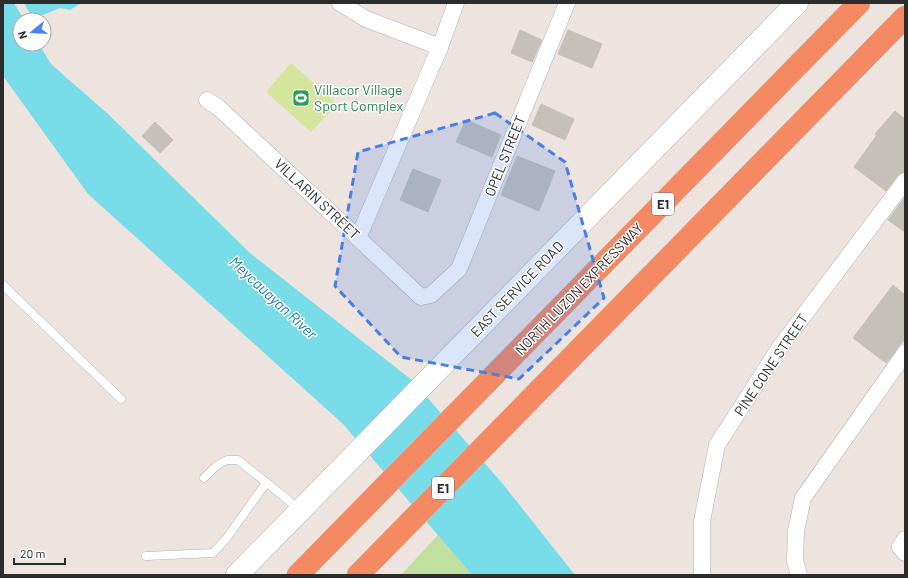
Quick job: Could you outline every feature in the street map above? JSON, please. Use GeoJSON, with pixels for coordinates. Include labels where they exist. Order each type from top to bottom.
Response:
{"type":"FeatureCollection","features":[{"type":"Feature","properties":{"kind":"highway","name":"NORTH LUZON EXPRESSWAY"},"geometry":{"type":"LineString","coordinates":[[298,575],[859,3]]}},
{"type":"Feature","properties":{"kind":"highway","name":"E1"},"geometry":{"type":"LineString","coordinates":[[358,575],[905,17]]}},
{"type":"Feature","properties":{"kind":"street"},"geometry":{"type":"LineString","coordinates":[[340,3],[366,18],[440,47]]}},
{"type":"Feature","properties":{"kind":"street"},"geometry":{"type":"LineString","coordinates":[[358,238],[440,47],[456,3]]}},
{"type":"Feature","properties":{"kind":"street","name":"OPEL STREET"},"geometry":{"type":"LineString","coordinates":[[426,297],[431,295],[459,269],[567,3]]}},
{"type":"Feature","properties":{"kind":"street","name":"EAST SERVICE ROAD"},"geometry":{"type":"LineString","coordinates":[[237,575],[797,3]]}},
{"type":"Feature","properties":{"kind":"street","name":"VILLARIN STREET"},"geometry":{"type":"LineString","coordinates":[[207,100],[219,108],[421,297],[426,297]]}},
{"type":"Feature","properties":{"kind":"street","name":"PINE CONE STREET"},"geometry":{"type":"LineString","coordinates":[[702,575],[702,521],[717,445],[780,347],[905,181]]}},
{"type":"Feature","properties":{"kind":"street"},"geometry":{"type":"LineString","coordinates":[[799,575],[795,561],[796,531],[804,498],[905,353]]}},
{"type":"Feature","properties":{"kind":"street"},"geometry":{"type":"LineString","coordinates":[[905,539],[900,547],[905,553]]}},
{"type":"Feature","properties":{"kind":"lane"},"geometry":{"type":"LineString","coordinates":[[3,285],[121,399]]}},
{"type":"Feature","properties":{"kind":"lane"},"geometry":{"type":"LineString","coordinates":[[204,478],[216,466],[227,460],[238,460],[287,499],[299,511]]}},
{"type":"Feature","properties":{"kind":"lane"},"geometry":{"type":"LineString","coordinates":[[146,556],[213,553],[226,539],[266,483]]}},
{"type":"Feature","properties":{"kind":"highlighted area"},"geometry":{"type":"Polygon","coordinates":[[[495,113],[565,162],[604,298],[519,379],[401,357],[335,286],[358,152],[495,113]]]}},
{"type":"Feature","properties":{"kind":"green space","name":"Villacor Village Sport Complex"},"geometry":{"type":"Polygon","coordinates":[[[291,63],[337,104],[311,132],[266,92],[291,63]]]}},
{"type":"Feature","properties":{"kind":"green space"},"geometry":{"type":"Polygon","coordinates":[[[438,535],[472,575],[401,575],[438,535]]]}},
{"type":"Feature","properties":{"kind":"water","name":"Meycauayan River"},"geometry":{"type":"Polygon","coordinates":[[[3,3],[14,3],[19,12],[12,12],[12,52],[44,52],[51,64],[108,114],[250,253],[413,381],[502,483],[575,575],[472,575],[343,424],[88,194],[3,76],[3,3]]]}},
{"type":"Feature","properties":{"kind":"water"},"geometry":{"type":"Polygon","coordinates":[[[24,3],[81,3],[70,10],[60,8],[50,12],[29,12],[24,3]]]}},
{"type":"Feature","properties":{"kind":"building"},"geometry":{"type":"Polygon","coordinates":[[[520,30],[542,40],[532,62],[511,53],[520,30]]]}},
{"type":"Feature","properties":{"kind":"building"},"geometry":{"type":"Polygon","coordinates":[[[568,30],[602,44],[592,68],[558,54],[568,30]]]}},
{"type":"Feature","properties":{"kind":"building"},"geometry":{"type":"Polygon","coordinates":[[[541,104],[574,119],[565,140],[532,125],[541,104]]]}},
{"type":"Feature","properties":{"kind":"building"},"geometry":{"type":"Polygon","coordinates":[[[895,111],[905,119],[905,172],[898,175],[886,191],[854,167],[877,135],[875,134],[895,111]]]}},
{"type":"Feature","properties":{"kind":"building"},"geometry":{"type":"Polygon","coordinates":[[[466,120],[501,135],[492,157],[456,142],[466,120]]]}},
{"type":"Feature","properties":{"kind":"building"},"geometry":{"type":"Polygon","coordinates":[[[155,122],[173,140],[160,153],[142,136],[155,122]]]}},
{"type":"Feature","properties":{"kind":"building"},"geometry":{"type":"Polygon","coordinates":[[[517,156],[555,171],[539,211],[501,195],[517,156]]]}},
{"type":"Feature","properties":{"kind":"building"},"geometry":{"type":"Polygon","coordinates":[[[413,169],[441,180],[428,212],[400,200],[413,169]]]}},
{"type":"Feature","properties":{"kind":"building"},"geometry":{"type":"Polygon","coordinates":[[[905,197],[905,232],[888,220],[905,197]]]}},
{"type":"Feature","properties":{"kind":"building"},"geometry":{"type":"Polygon","coordinates":[[[893,285],[905,295],[905,339],[886,363],[853,338],[893,285]]]}},
{"type":"Feature","properties":{"kind":"place","name":"Villacor Village Sport Complex"},"geometry":{"type":"Point","coordinates":[301,98]}}]}
